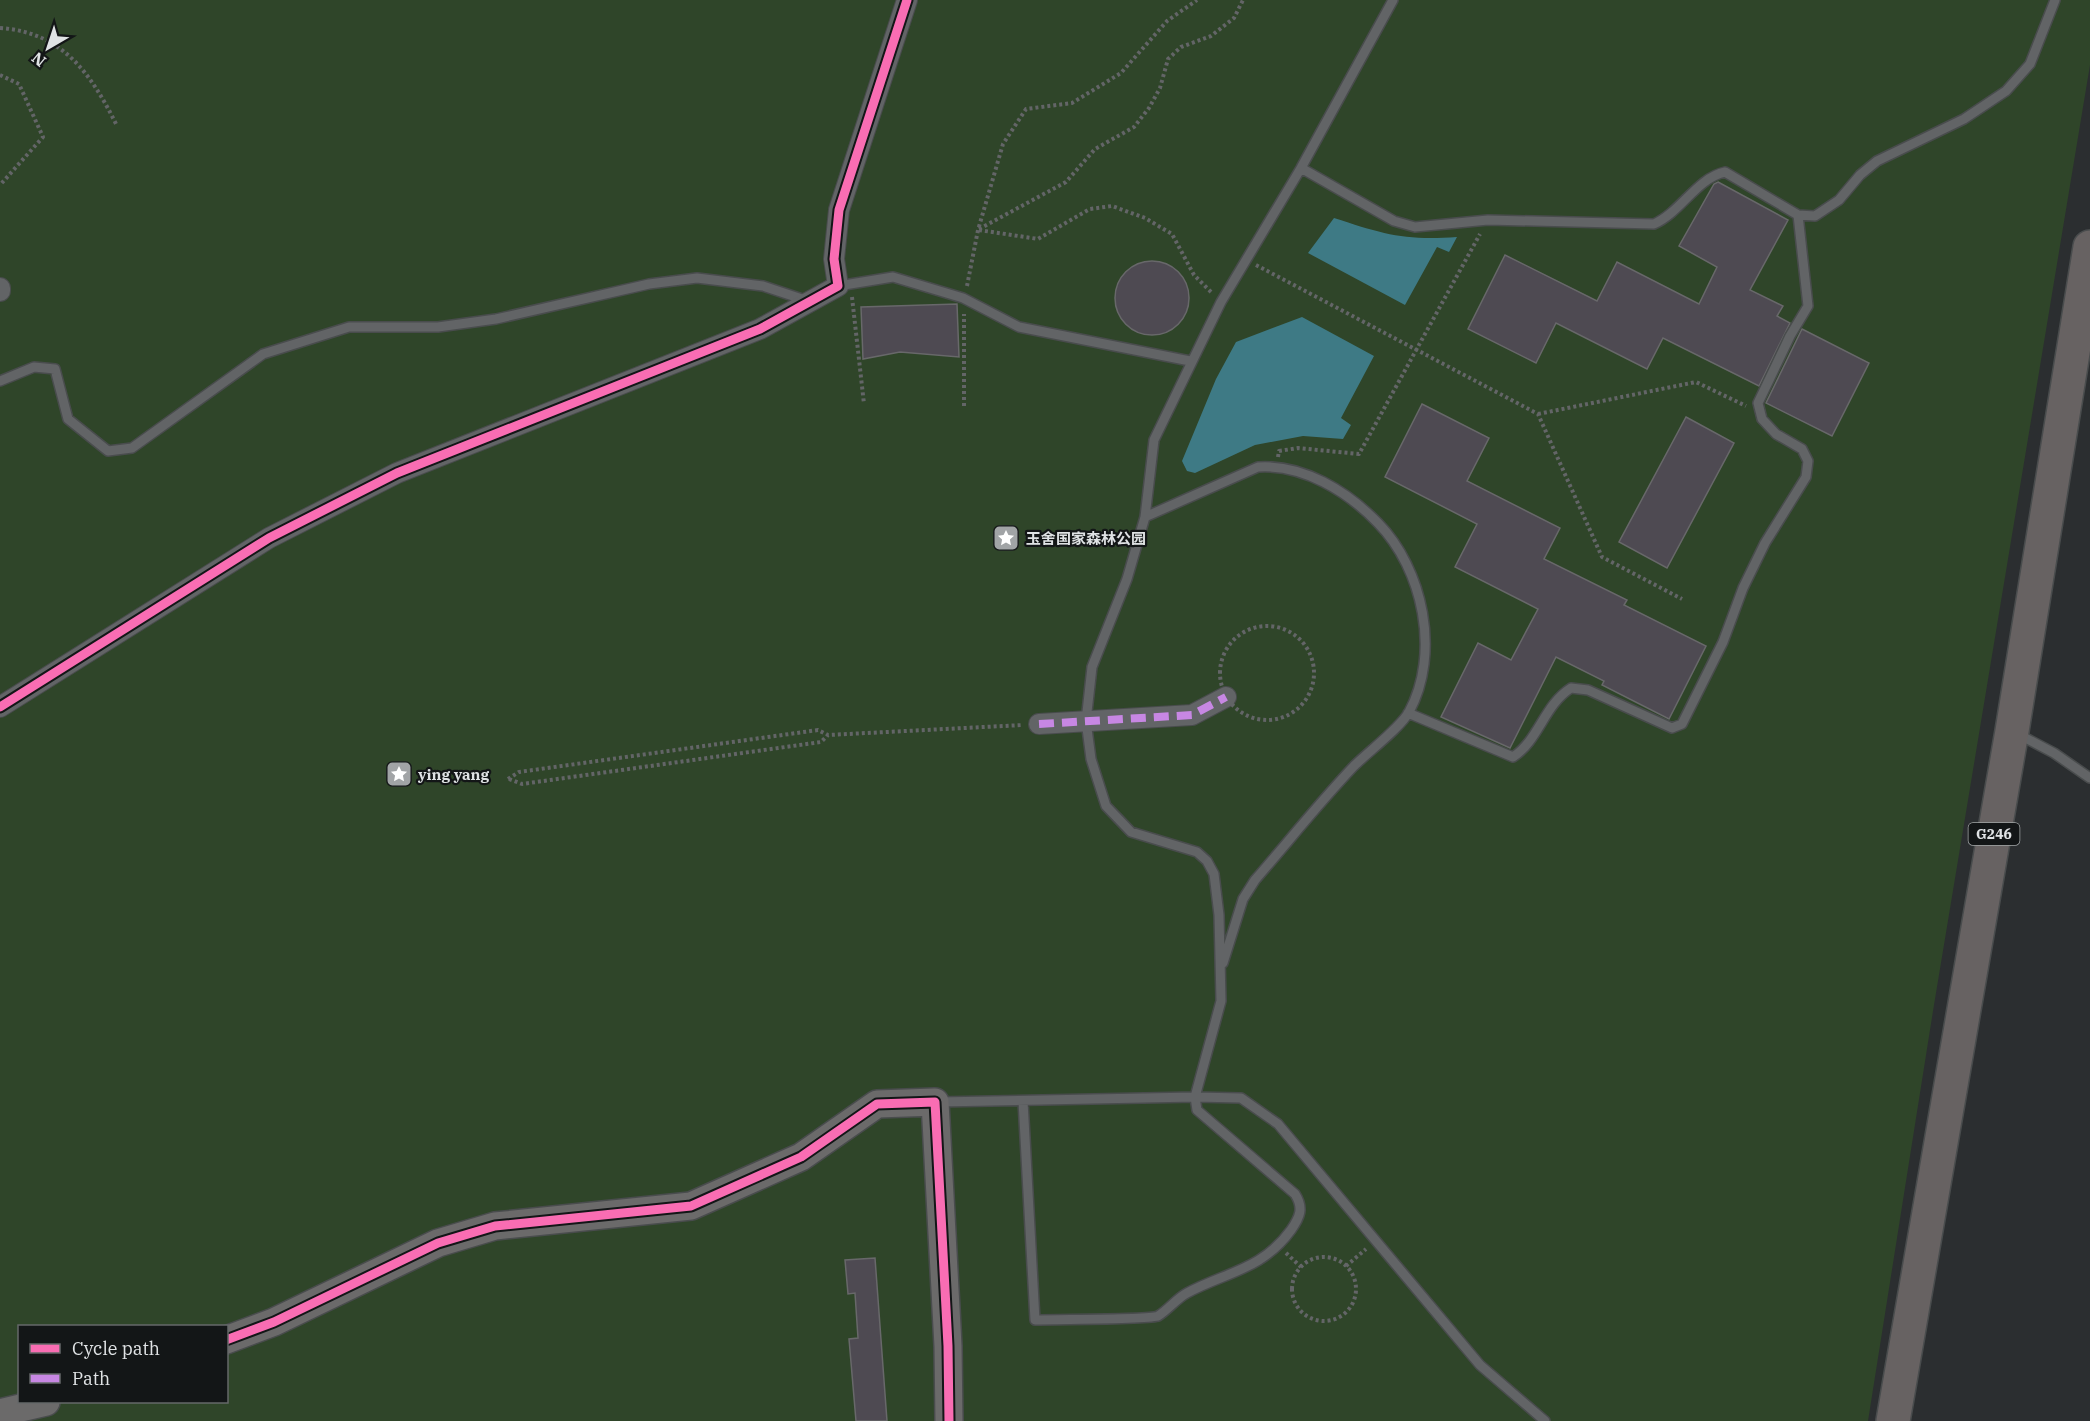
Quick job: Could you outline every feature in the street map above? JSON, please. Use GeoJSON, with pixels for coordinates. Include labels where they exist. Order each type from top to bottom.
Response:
{"type":"FeatureCollection","features":[{"type":"Feature","properties":{"kind":"highway","name":"G246"},"geometry":{"type":"LineString","coordinates":[[1893,1421],[2012,731],[2090,247]]}},
{"type":"Feature","properties":{"kind":"street"},"geometry":{"type":"LineString","coordinates":[[0,707],[269,538],[387,479],[760,329],[844,285],[834,259],[839,210],[907,0]]}},
{"type":"Feature","properties":{"kind":"street"},"geometry":{"type":"LineString","coordinates":[[1039,724],[1192,715],[1226,697]]}},
{"type":"Feature","properties":{"kind":"street"},"geometry":{"type":"LineString","coordinates":[[228,1339],[274,1322],[438,1243],[495,1226],[691,1206],[801,1157],[877,1104],[935,1102],[948,1346],[948,1421]]}},
{"type":"Feature","properties":{"kind":"street"},"geometry":{"type":"LineString","coordinates":[[0,1413],[38,1403]]}},
{"type":"Feature","properties":{"kind":"lane"},"geometry":{"type":"LineString","coordinates":[[1023,1101],[1035,1320],[1157,1316],[1187,1293],[1250,1267],[1265,1258],[1296,1224],[1301,1212],[1301,1203],[1295,1194],[1197,1110],[1195,1097],[1221,1001],[1220,915],[1214,874],[1207,861],[1197,852],[1131,832],[1118,821],[1106,806],[1091,759],[1086,721],[1092,667],[1127,579],[1145,517],[1154,440],[1190,361],[1221,302],[1301,168],[1393,0]]}},
{"type":"Feature","properties":{"kind":"lane"},"geometry":{"type":"LineString","coordinates":[[1301,168],[1394,221],[1415,227],[1488,220],[1654,224],[1669,217],[1714,175],[1725,172],[1798,215],[1815,216],[1839,200],[1860,175],[1877,161],[1964,119],[2006,91],[2030,64],[2055,0]]}},
{"type":"Feature","properties":{"kind":"lane"},"geometry":{"type":"LineString","coordinates":[[1408,713],[1512,757],[1523,750],[1557,696],[1570,688],[1588,690],[1672,728],[1682,724],[1723,642],[1743,588],[1765,543],[1806,477],[1808,461],[1802,449],[1776,434],[1762,419],[1758,403],[1790,336],[1808,306],[1798,215]]}},
{"type":"Feature","properties":{"kind":"lane"},"geometry":{"type":"LineString","coordinates":[[844,285],[893,277],[963,298],[1019,327],[1190,361]]}},
{"type":"Feature","properties":{"kind":"lane"},"geometry":{"type":"LineString","coordinates":[[0,381],[34,367],[55,369],[68,419],[108,451],[132,448],[262,354],[349,327],[438,327],[485,321],[649,284],[697,278],[763,286],[810,302]]}},
{"type":"Feature","properties":{"kind":"lane"},"geometry":{"type":"LineString","coordinates":[[1145,517],[1258,466],[1276,466],[1302,473],[1335,488],[1386,531],[1407,561],[1427,639],[1425,664],[1408,713],[1354,766],[1255,880],[1243,899],[1221,971]]}},
{"type":"Feature","properties":{"kind":"lane"},"geometry":{"type":"LineString","coordinates":[[2012,731],[2054,753],[2090,778]]}},
{"type":"Feature","properties":{"kind":"lane"},"geometry":{"type":"LineString","coordinates":[[935,1102],[1241,1098],[1278,1124],[1480,1365],[1545,1421]]}},
{"type":"Feature","properties":{"kind":"path"},"geometry":{"type":"LineString","coordinates":[[964,406],[963,298],[978,230],[1003,144],[1026,109],[1072,103],[1121,73],[1167,21],[1197,0]]}},
{"type":"Feature","properties":{"kind":"path"},"geometry":{"type":"LineString","coordinates":[[978,230],[1066,182],[1095,149],[1134,127],[1149,108],[1160,88],[1168,59],[1181,47],[1211,36],[1219,30],[1234,18],[1243,0]]}},
{"type":"Feature","properties":{"kind":"path"},"geometry":{"type":"LineString","coordinates":[[0,28],[14,29],[67,52],[87,73],[117,126]]}},
{"type":"Feature","properties":{"kind":"path"},"geometry":{"type":"LineString","coordinates":[[0,75],[19,84],[43,137],[0,185]]}},
{"type":"Feature","properties":{"kind":"path"},"geometry":{"type":"LineString","coordinates":[[978,230],[1038,239],[1090,209],[1112,206],[1145,218],[1172,234],[1194,275],[1221,302]]}},
{"type":"Feature","properties":{"kind":"path"},"geometry":{"type":"LineString","coordinates":[[1276,466],[1279,452],[1298,448],[1359,454],[1488,220]]}},
{"type":"Feature","properties":{"kind":"path"},"geometry":{"type":"LineString","coordinates":[[1248,260],[1538,414],[1602,556],[1682,599]]}},
{"type":"Feature","properties":{"kind":"path"},"geometry":{"type":"LineString","coordinates":[[844,285],[864,404]]}},
{"type":"Feature","properties":{"kind":"path"},"geometry":{"type":"LineString","coordinates":[[1538,414],[1696,382],[1745,407],[1758,403]]}},
{"type":"Feature","properties":{"kind":"path"},"geometry":{"type":"LineString","coordinates":[[1271,626],[1292,634],[1308,650],[1312,660],[1313,683],[1310,694],[1295,711],[1274,720],[1252,718],[1233,706],[1226,697],[1221,686],[1221,664],[1228,646],[1248,630],[1271,626]]}},
{"type":"Feature","properties":{"kind":"path"},"geometry":{"type":"LineString","coordinates":[[828,735],[821,742],[522,784],[508,779],[519,772],[807,731],[818,730],[828,735],[1039,724]]}},
{"type":"Feature","properties":{"kind":"path"},"geometry":{"type":"LineString","coordinates":[[1346,1266],[1375,1240]]}},
{"type":"Feature","properties":{"kind":"path"},"geometry":{"type":"LineString","coordinates":[[1326,1257],[1335,1259],[1346,1266],[1356,1287],[1356,1296],[1347,1312],[1332,1321],[1313,1320],[1305,1316],[1298,1309],[1292,1292],[1292,1283],[1301,1267],[1317,1258],[1326,1257]]}},
{"type":"Feature","properties":{"kind":"green space","name":"玉舍国家森林公园"},"geometry":{"type":"Polygon","coordinates":[[[0,0],[2090,0],[2090,65],[1933,1011],[1868,1421],[0,1421],[0,0]]]}},
{"type":"Feature","properties":{"kind":"water"},"geometry":{"type":"Polygon","coordinates":[[[1334,218],[1394,235],[1423,238],[1457,237],[1449,252],[1437,247],[1405,305],[1308,253],[1334,218]]]}},
{"type":"Feature","properties":{"kind":"water"},"geometry":{"type":"Polygon","coordinates":[[[1302,317],[1374,356],[1341,418],[1351,425],[1343,439],[1303,436],[1255,445],[1195,473],[1187,471],[1182,461],[1216,379],[1236,342],[1302,317]]]}},
{"type":"Feature","properties":{"kind":"building"},"geometry":{"type":"Polygon","coordinates":[[[1718,182],[1788,220],[1750,290],[1783,306],[1777,316],[1790,323],[1759,386],[1663,338],[1647,369],[1556,323],[1536,363],[1468,329],[1505,255],[1597,301],[1617,262],[1699,304],[1717,267],[1679,246],[1714,184],[1718,182]]]}},
{"type":"Feature","properties":{"kind":"building"},"geometry":{"type":"Polygon","coordinates":[[[1152,261],[1173,267],[1183,277],[1189,298],[1183,319],[1173,329],[1152,335],[1131,329],[1121,319],[1115,298],[1121,277],[1131,267],[1152,261]]]}},
{"type":"Feature","properties":{"kind":"building"},"geometry":{"type":"Polygon","coordinates":[[[957,304],[959,357],[900,352],[863,359],[861,307],[957,304]]]}},
{"type":"Feature","properties":{"kind":"building"},"geometry":{"type":"Polygon","coordinates":[[[1802,329],[1869,363],[1832,436],[1766,403],[1802,329]]]}},
{"type":"Feature","properties":{"kind":"building"},"geometry":{"type":"Polygon","coordinates":[[[1422,404],[1489,438],[1467,481],[1560,528],[1544,559],[1627,600],[1624,605],[1706,646],[1669,719],[1602,685],[1604,681],[1556,657],[1510,748],[1441,717],[1478,643],[1511,660],[1538,609],[1455,567],[1477,524],[1385,477],[1422,404]]]}},
{"type":"Feature","properties":{"kind":"building"},"geometry":{"type":"Polygon","coordinates":[[[1686,417],[1734,443],[1667,568],[1619,542],[1686,417]]]}},
{"type":"Feature","properties":{"kind":"building"},"geometry":{"type":"Polygon","coordinates":[[[875,1258],[887,1421],[856,1421],[849,1339],[858,1338],[855,1293],[848,1294],[845,1260],[875,1258]]]}},
{"type":"Feature","properties":{"kind":"marked path"},"geometry":{"type":"LineString","coordinates":[[1039,724],[1192,715],[1226,697]]}},
{"type":"Feature","properties":{"kind":"cycle path"},"geometry":{"type":"LineString","coordinates":[[0,707],[269,538],[397,473],[760,329],[838,286],[834,259],[839,210],[907,0]]}},
{"type":"Feature","properties":{"kind":"cycle path"},"geometry":{"type":"LineString","coordinates":[[228,1339],[274,1322],[438,1243],[495,1226],[691,1206],[801,1157],[877,1104],[935,1102],[948,1346],[949,1421]]}},
{"type":"Feature","properties":{"kind":"place","name":"玉舍国家森林公园"},"geometry":{"type":"Point","coordinates":[1006,538]}},
{"type":"Feature","properties":{"kind":"place","name":"ying yang"},"geometry":{"type":"Point","coordinates":[399,774]}}]}
